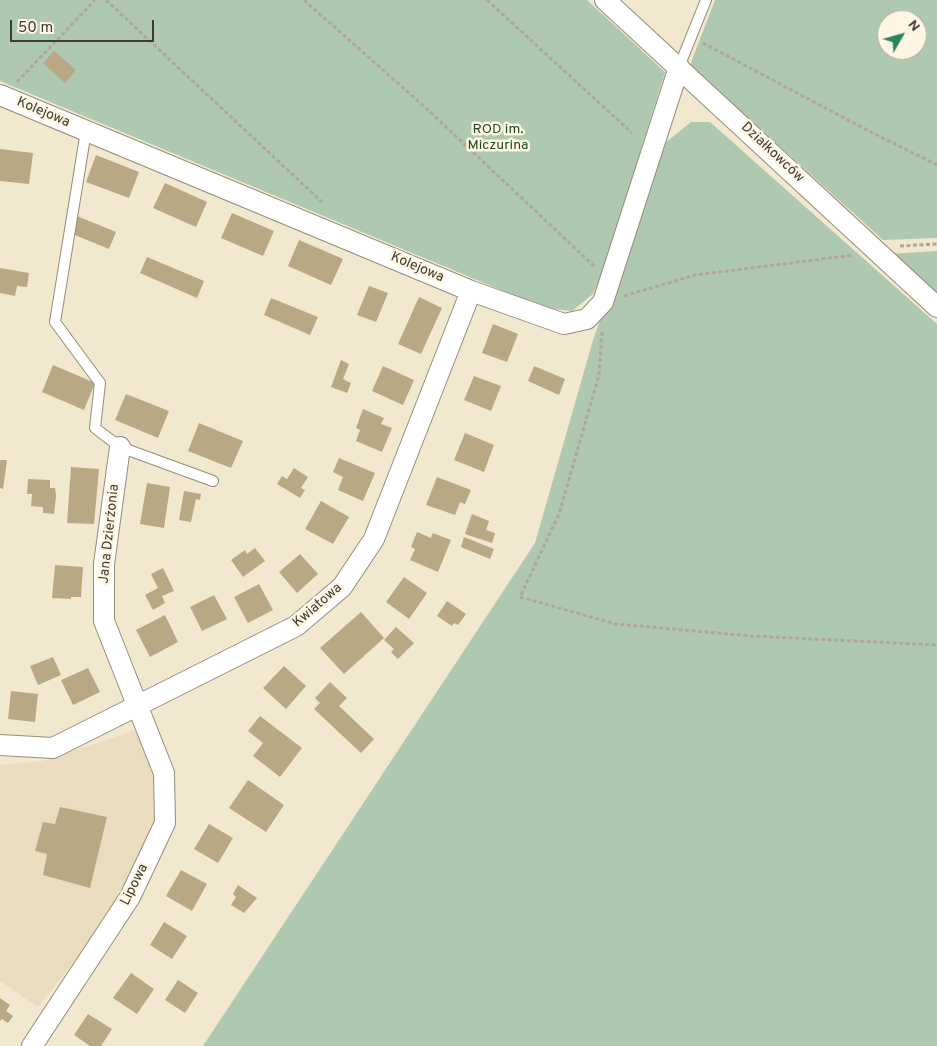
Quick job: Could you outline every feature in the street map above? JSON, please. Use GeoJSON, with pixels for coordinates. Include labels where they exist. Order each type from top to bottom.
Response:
{"type":"FeatureCollection","features":[{"type":"Feature","properties":{"kind":"street","name":"Działkowców"},"geometry":{"type":"LineString","coordinates":[[605,0],[937,307]]}},
{"type":"Feature","properties":{"kind":"street","name":"Kolejowa"},"geometry":{"type":"LineString","coordinates":[[4,96],[471,291],[564,324],[587,319],[603,302],[679,67]]}},
{"type":"Feature","properties":{"kind":"street","name":"Kwiatowa"},"geometry":{"type":"LineString","coordinates":[[0,745],[53,748],[296,626],[342,587],[374,540],[471,291]]}},
{"type":"Feature","properties":{"kind":"street","name":"Jana Dzierżonia"},"geometry":{"type":"LineString","coordinates":[[120,447],[104,564],[104,622],[138,705]]}},
{"type":"Feature","properties":{"kind":"street","name":"Lipowa"},"geometry":{"type":"LineString","coordinates":[[32,1046],[130,897],[165,823],[164,773],[138,705]]}},
{"type":"Feature","properties":{"kind":"lane"},"geometry":{"type":"LineString","coordinates":[[679,67],[706,0]]}},
{"type":"Feature","properties":{"kind":"lane"},"geometry":{"type":"LineString","coordinates":[[86,131],[55,322],[100,383],[95,428],[120,447],[213,481]]}},
{"type":"Feature","properties":{"kind":"path"},"geometry":{"type":"LineString","coordinates":[[4,96],[95,0]]}},
{"type":"Feature","properties":{"kind":"path"},"geometry":{"type":"LineString","coordinates":[[106,0],[324,204]]}},
{"type":"Feature","properties":{"kind":"path"},"geometry":{"type":"LineString","coordinates":[[304,0],[428,110],[602,274],[612,278]]}},
{"type":"Feature","properties":{"kind":"path"},"geometry":{"type":"LineString","coordinates":[[487,0],[632,133]]}},
{"type":"Feature","properties":{"kind":"path"},"geometry":{"type":"LineString","coordinates":[[692,36],[863,128],[937,165]]}},
{"type":"Feature","properties":{"kind":"path"},"geometry":{"type":"LineString","coordinates":[[937,244],[887,246],[879,252],[695,275],[603,302],[599,375],[559,514],[520,597],[616,624],[751,636],[937,645]]}},
{"type":"Feature","properties":{"kind":"shaded area"},"geometry":{"type":"Polygon","coordinates":[[[136,730],[154,775],[157,825],[113,913],[38,1007],[0,981],[0,765],[42,761],[136,730]]]}},
{"type":"Feature","properties":{"kind":"green space","name":"ROD im. Miczurina"},"geometry":{"type":"Polygon","coordinates":[[[0,0],[587,0],[665,72],[602,274],[593,294],[572,311],[544,308],[0,81],[0,0]]]}},
{"type":"Feature","properties":{"kind":"green space"},"geometry":{"type":"Polygon","coordinates":[[[715,0],[937,0],[937,238],[883,240],[690,65],[715,0]]]}},
{"type":"Feature","properties":{"kind":"green space"},"geometry":{"type":"Polygon","coordinates":[[[691,122],[710,122],[937,324],[937,1046],[203,1046],[535,543],[593,340],[665,143],[691,122]]]}},
{"type":"Feature","properties":{"kind":"green space"},"geometry":{"type":"Polygon","coordinates":[[[937,251],[937,299],[888,254],[937,251]]]}},
{"type":"Feature","properties":{"kind":"building"},"geometry":{"type":"Polygon","coordinates":[[[54,51],[76,70],[65,83],[43,63],[54,51]]]}},
{"type":"Feature","properties":{"kind":"building"},"geometry":{"type":"Polygon","coordinates":[[[0,149],[33,153],[29,184],[0,181],[0,149]]]}},
{"type":"Feature","properties":{"kind":"building"},"geometry":{"type":"Polygon","coordinates":[[[96,155],[139,172],[129,198],[86,182],[96,155]]]}},
{"type":"Feature","properties":{"kind":"building"},"geometry":{"type":"Polygon","coordinates":[[[165,183],[207,202],[196,227],[153,208],[165,183]]]}},
{"type":"Feature","properties":{"kind":"building"},"geometry":{"type":"Polygon","coordinates":[[[232,213],[274,231],[263,256],[221,238],[232,213]]]}},
{"type":"Feature","properties":{"kind":"building"},"geometry":{"type":"Polygon","coordinates":[[[72,214],[116,232],[109,249],[65,231],[72,214]]]}},
{"type":"Feature","properties":{"kind":"building"},"geometry":{"type":"Polygon","coordinates":[[[299,240],[343,259],[331,285],[288,266],[299,240]]]}},
{"type":"Feature","properties":{"kind":"building"},"geometry":{"type":"Polygon","coordinates":[[[147,257],[204,281],[197,298],[140,273],[147,257]]]}},
{"type":"Feature","properties":{"kind":"building"},"geometry":{"type":"Polygon","coordinates":[[[0,268],[29,273],[27,287],[17,286],[15,296],[0,293],[0,268]]]}},
{"type":"Feature","properties":{"kind":"building"},"geometry":{"type":"Polygon","coordinates":[[[369,286],[388,293],[376,322],[357,315],[369,286]]]}},
{"type":"Feature","properties":{"kind":"building"},"geometry":{"type":"Polygon","coordinates":[[[419,297],[442,308],[421,354],[398,344],[419,297]]]}},
{"type":"Feature","properties":{"kind":"building"},"geometry":{"type":"Polygon","coordinates":[[[271,298],[318,317],[310,335],[264,315],[271,298]]]}},
{"type":"Feature","properties":{"kind":"building"},"geometry":{"type":"Polygon","coordinates":[[[493,324],[518,334],[507,362],[482,353],[493,324]]]}},
{"type":"Feature","properties":{"kind":"building"},"geometry":{"type":"Polygon","coordinates":[[[341,360],[349,364],[343,379],[351,383],[347,393],[331,387],[341,360]]]}},
{"type":"Feature","properties":{"kind":"building"},"geometry":{"type":"Polygon","coordinates":[[[53,365],[95,383],[84,410],[42,392],[53,365]]]}},
{"type":"Feature","properties":{"kind":"building"},"geometry":{"type":"Polygon","coordinates":[[[383,366],[414,380],[403,405],[372,391],[383,366]]]}},
{"type":"Feature","properties":{"kind":"building"},"geometry":{"type":"Polygon","coordinates":[[[534,366],[565,379],[559,395],[528,381],[534,366]]]}},
{"type":"Feature","properties":{"kind":"building"},"geometry":{"type":"Polygon","coordinates":[[[474,376],[501,386],[491,411],[464,400],[474,376]]]}},
{"type":"Feature","properties":{"kind":"building"},"geometry":{"type":"Polygon","coordinates":[[[126,394],[169,411],[158,438],[115,420],[126,394]]]}},
{"type":"Feature","properties":{"kind":"building"},"geometry":{"type":"Polygon","coordinates":[[[363,409],[384,418],[381,424],[392,428],[382,452],[356,441],[360,430],[356,428],[363,409]]]}},
{"type":"Feature","properties":{"kind":"building"},"geometry":{"type":"Polygon","coordinates":[[[199,423],[243,441],[231,468],[188,451],[199,423]]]}},
{"type":"Feature","properties":{"kind":"building"},"geometry":{"type":"Polygon","coordinates":[[[465,433],[494,445],[484,472],[454,460],[465,433]]]}},
{"type":"Feature","properties":{"kind":"building"},"geometry":{"type":"Polygon","coordinates":[[[339,458],[375,473],[363,501],[338,490],[343,477],[333,472],[339,458]]]}},
{"type":"Feature","properties":{"kind":"building"},"geometry":{"type":"Polygon","coordinates":[[[0,460],[7,460],[3,489],[0,488],[0,460]]]}},
{"type":"Feature","properties":{"kind":"building"},"geometry":{"type":"Polygon","coordinates":[[[71,467],[99,469],[94,524],[67,523],[71,467]]]}},
{"type":"Feature","properties":{"kind":"building"},"geometry":{"type":"Polygon","coordinates":[[[294,468],[308,477],[301,488],[305,490],[300,498],[277,484],[282,476],[287,479],[294,468]]]}},
{"type":"Feature","properties":{"kind":"building"},"geometry":{"type":"Polygon","coordinates":[[[437,477],[471,490],[465,504],[460,502],[455,515],[426,505],[437,477]]]}},
{"type":"Feature","properties":{"kind":"building"},"geometry":{"type":"Polygon","coordinates":[[[28,479],[50,480],[50,488],[55,488],[56,496],[54,514],[43,513],[43,507],[31,506],[32,494],[27,494],[28,479]]]}},
{"type":"Feature","properties":{"kind":"building"},"geometry":{"type":"Polygon","coordinates":[[[147,483],[170,487],[164,528],[140,524],[147,483]]]}},
{"type":"Feature","properties":{"kind":"building"},"geometry":{"type":"Polygon","coordinates":[[[184,491],[201,494],[200,500],[196,499],[191,522],[179,520],[184,491]]]}},
{"type":"Feature","properties":{"kind":"building"},"geometry":{"type":"Polygon","coordinates":[[[321,501],[349,517],[333,544],[305,529],[321,501]]]}},
{"type":"Feature","properties":{"kind":"building"},"geometry":{"type":"Polygon","coordinates":[[[472,514],[489,521],[486,530],[495,533],[492,543],[465,534],[472,514]]]}},
{"type":"Feature","properties":{"kind":"building"},"geometry":{"type":"Polygon","coordinates":[[[417,532],[431,538],[433,533],[451,540],[438,572],[410,560],[415,549],[411,547],[417,532]]]}},
{"type":"Feature","properties":{"kind":"building"},"geometry":{"type":"Polygon","coordinates":[[[464,537],[494,549],[490,559],[461,547],[464,537]]]}},
{"type":"Feature","properties":{"kind":"building"},"geometry":{"type":"Polygon","coordinates":[[[255,548],[265,561],[243,577],[231,560],[245,550],[247,554],[255,548]]]}},
{"type":"Feature","properties":{"kind":"building"},"geometry":{"type":"Polygon","coordinates":[[[300,554],[318,574],[297,593],[279,572],[300,554]]]}},
{"type":"Feature","properties":{"kind":"building"},"geometry":{"type":"Polygon","coordinates":[[[55,565],[83,567],[81,597],[71,597],[71,599],[52,598],[55,565]]]}},
{"type":"Feature","properties":{"kind":"building"},"geometry":{"type":"Polygon","coordinates":[[[163,568],[174,591],[162,596],[165,603],[153,610],[145,595],[158,588],[151,574],[163,568]]]}},
{"type":"Feature","properties":{"kind":"building"},"geometry":{"type":"Polygon","coordinates":[[[404,577],[427,593],[409,619],[386,602],[404,577]]]}},
{"type":"Feature","properties":{"kind":"building"},"geometry":{"type":"Polygon","coordinates":[[[259,584],[273,610],[248,623],[234,597],[259,584]]]}},
{"type":"Feature","properties":{"kind":"building"},"geometry":{"type":"Polygon","coordinates":[[[214,595],[227,619],[202,631],[190,607],[214,595]]]}},
{"type":"Feature","properties":{"kind":"building"},"geometry":{"type":"Polygon","coordinates":[[[447,601],[466,614],[458,625],[454,623],[452,626],[437,616],[447,601]]]}},
{"type":"Feature","properties":{"kind":"building"},"geometry":{"type":"Polygon","coordinates":[[[361,612],[384,638],[344,674],[320,648],[361,612]]]}},
{"type":"Feature","properties":{"kind":"building"},"geometry":{"type":"Polygon","coordinates":[[[165,615],[178,642],[150,657],[136,630],[165,615]]]}},
{"type":"Feature","properties":{"kind":"building"},"geometry":{"type":"Polygon","coordinates":[[[396,627],[414,643],[398,659],[391,652],[394,649],[384,640],[396,627]]]}},
{"type":"Feature","properties":{"kind":"building"},"geometry":{"type":"Polygon","coordinates":[[[53,657],[61,675],[38,685],[30,666],[53,657]]]}},
{"type":"Feature","properties":{"kind":"building"},"geometry":{"type":"Polygon","coordinates":[[[284,666],[306,686],[286,709],[263,688],[284,666]]]}},
{"type":"Feature","properties":{"kind":"building"},"geometry":{"type":"Polygon","coordinates":[[[88,668],[100,692],[73,705],[61,680],[88,668]]]}},
{"type":"Feature","properties":{"kind":"building"},"geometry":{"type":"Polygon","coordinates":[[[330,682],[347,698],[339,706],[374,739],[361,753],[314,709],[320,703],[315,698],[330,682]]]}},
{"type":"Feature","properties":{"kind":"building"},"geometry":{"type":"Polygon","coordinates":[[[11,691],[38,694],[35,722],[8,719],[11,691]]]}},
{"type":"Feature","properties":{"kind":"building"},"geometry":{"type":"Polygon","coordinates":[[[260,716],[302,748],[280,777],[253,756],[263,743],[248,731],[260,716]]]}},
{"type":"Feature","properties":{"kind":"building"},"geometry":{"type":"Polygon","coordinates":[[[248,780],[284,805],[266,832],[229,808],[248,780]]]}},
{"type":"Feature","properties":{"kind":"building"},"geometry":{"type":"Polygon","coordinates":[[[60,807],[107,817],[90,888],[43,875],[47,854],[35,851],[43,822],[55,824],[60,807]]]}},
{"type":"Feature","properties":{"kind":"building"},"geometry":{"type":"Polygon","coordinates":[[[209,824],[233,838],[218,863],[194,849],[209,824]]]}},
{"type":"Feature","properties":{"kind":"building"},"geometry":{"type":"Polygon","coordinates":[[[181,870],[207,884],[192,911],[166,896],[181,870]]]}},
{"type":"Feature","properties":{"kind":"building"},"geometry":{"type":"Polygon","coordinates":[[[238,885],[257,898],[244,913],[231,905],[236,897],[233,894],[238,885]]]}},
{"type":"Feature","properties":{"kind":"building"},"geometry":{"type":"Polygon","coordinates":[[[164,922],[187,936],[172,959],[150,945],[164,922]]]}},
{"type":"Feature","properties":{"kind":"building"},"geometry":{"type":"Polygon","coordinates":[[[131,973],[154,989],[137,1014],[113,998],[131,973]]]}},
{"type":"Feature","properties":{"kind":"building"},"geometry":{"type":"Polygon","coordinates":[[[178,980],[198,993],[185,1013],[165,1000],[178,980]]]}},
{"type":"Feature","properties":{"kind":"building"},"geometry":{"type":"Polygon","coordinates":[[[0,998],[10,1005],[6,1011],[13,1016],[8,1023],[2,1019],[0,1021],[0,998]]]}},
{"type":"Feature","properties":{"kind":"building"},"geometry":{"type":"Polygon","coordinates":[[[88,1014],[112,1029],[101,1046],[90,1046],[74,1035],[88,1014]]]}}]}
